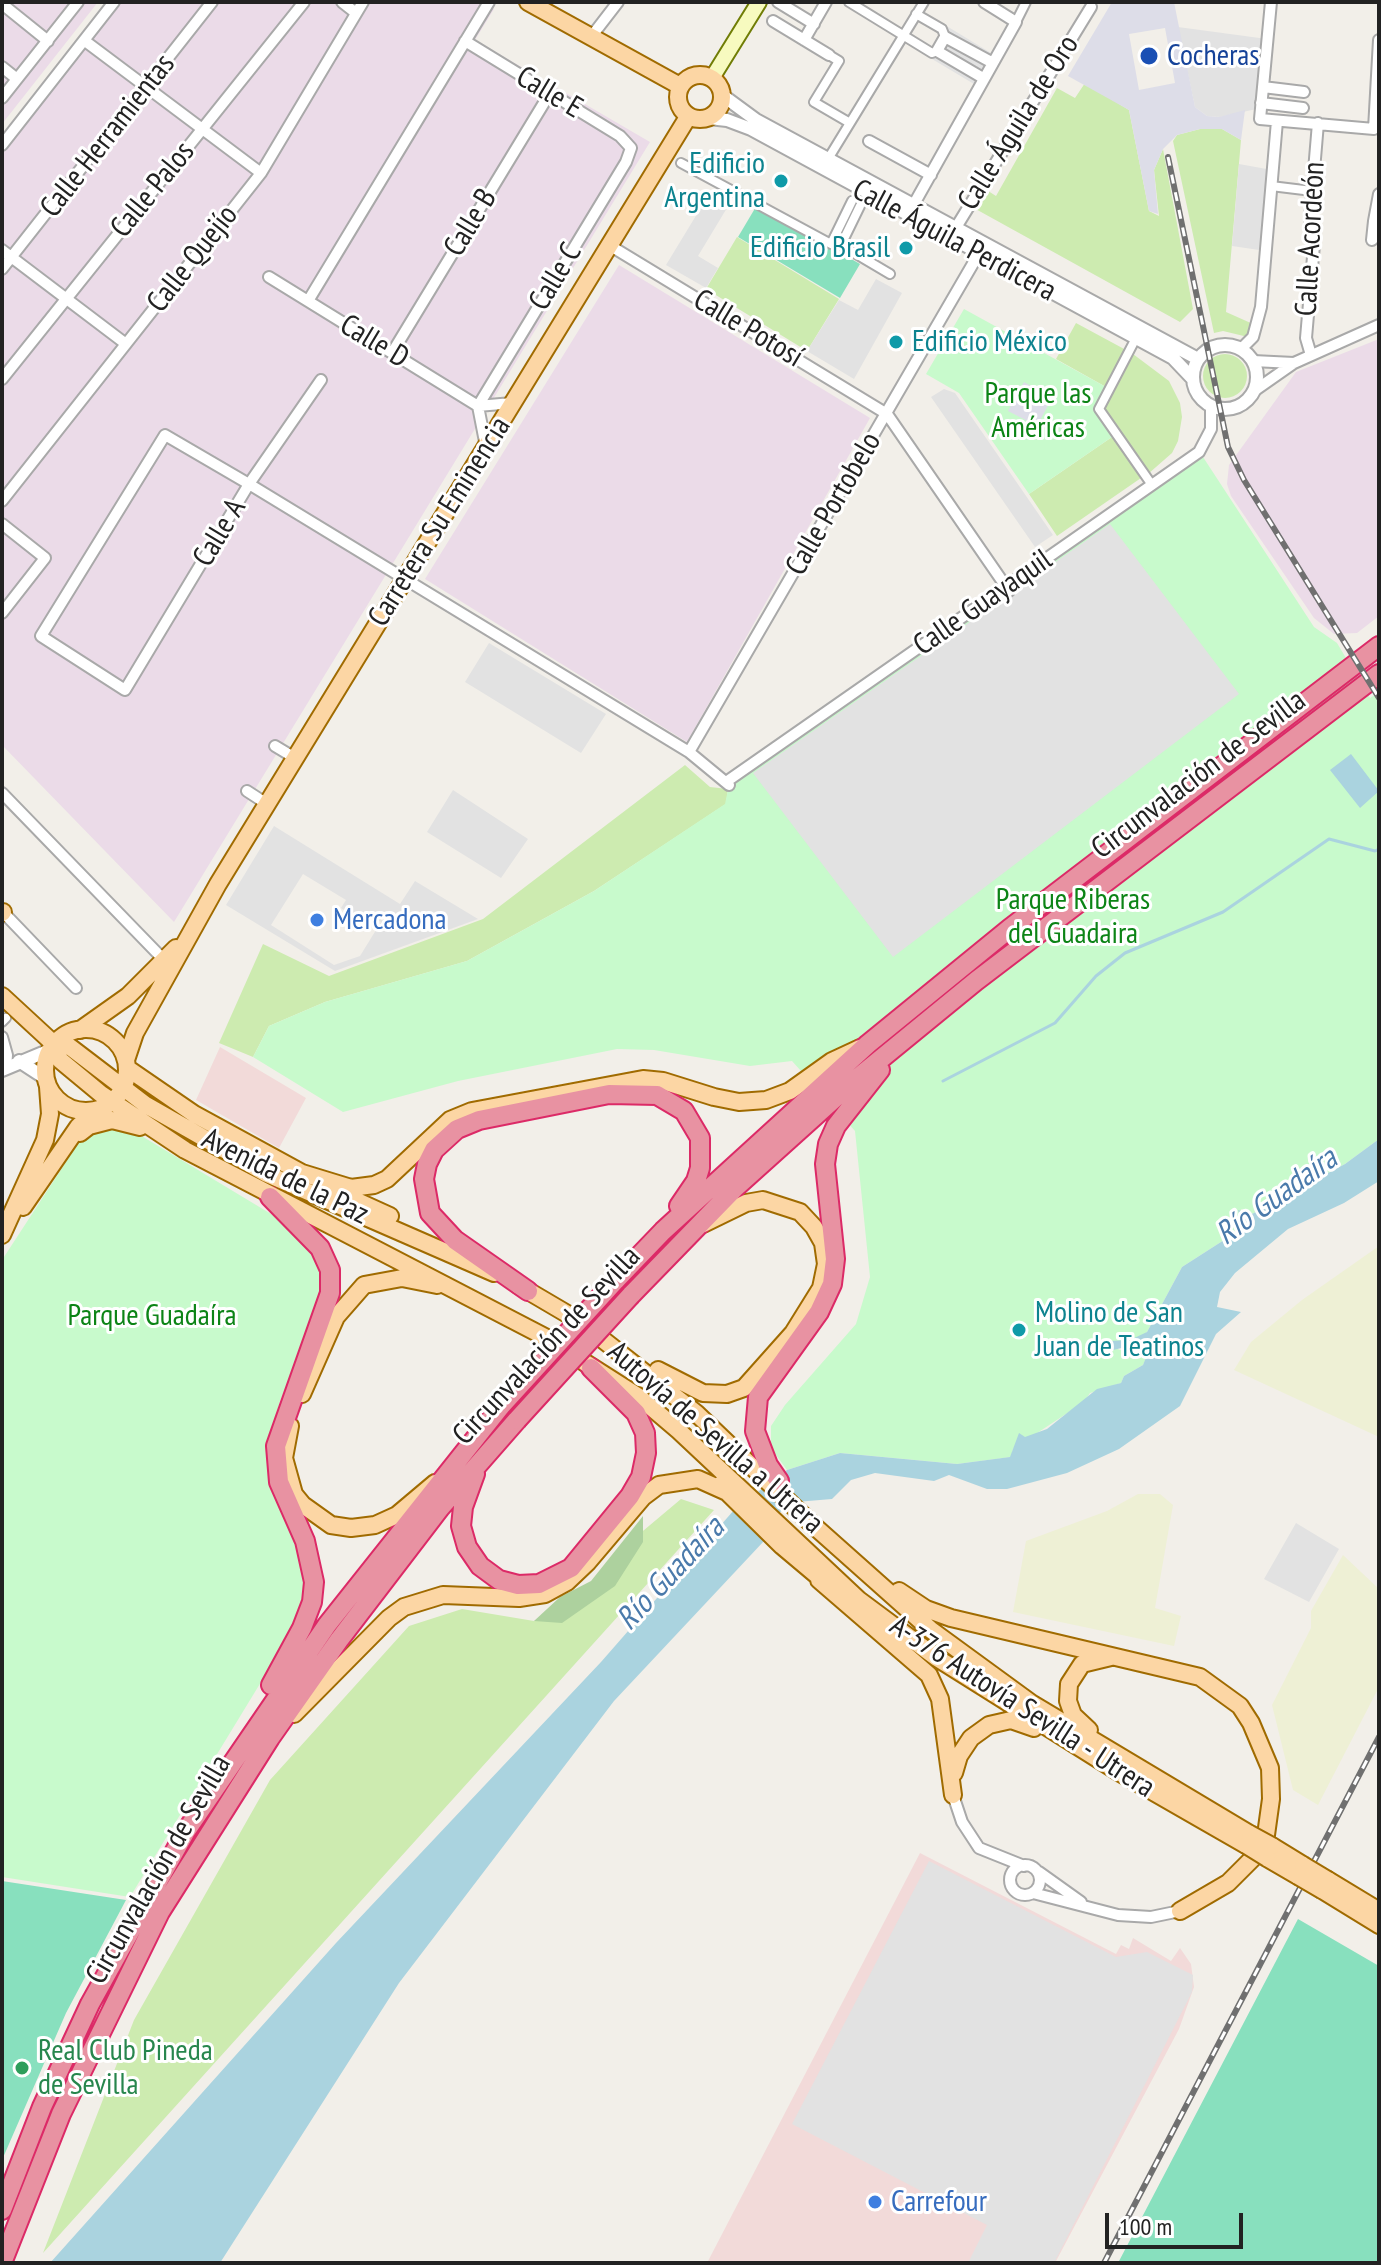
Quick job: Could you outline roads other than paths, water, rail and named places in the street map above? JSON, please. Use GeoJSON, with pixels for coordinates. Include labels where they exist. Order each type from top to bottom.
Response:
{"type":"FeatureCollection","features":[{"type":"Feature","properties":{"kind":"highway","name":"Circunvalación de Sevilla"},"geometry":{"type":"LineString","coordinates":[[2,2210],[42,2107],[90,2004],[143,1904],[227,1767],[327,1625],[501,1406],[663,1231],[868,1044],[1009,929],[1379,646]]}},
{"type":"Feature","properties":{"kind":"highway","name":"Circunvalación de Sevilla"},"geometry":{"type":"LineString","coordinates":[[2,2263],[61,2114],[114,2000],[160,1912],[270,1738],[339,1640],[480,1460],[694,1228],[781,1146],[976,981],[1379,674]]}},
{"type":"Feature","properties":{"kind":"highway"},"geometry":{"type":"LineString","coordinates":[[768,1472],[755,1431],[758,1397],[819,1312],[832,1284],[835,1259],[825,1164],[828,1144],[853,1101],[904,1040]]}},
{"type":"Feature","properties":{"kind":"highway"},"geometry":{"type":"LineString","coordinates":[[528,1291],[455,1240],[430,1213],[424,1187],[427,1164],[434,1150],[457,1129],[479,1120],[609,1094],[637,1092],[671,1101],[694,1124],[701,1149],[696,1181],[663,1231]]}},
{"type":"Feature","properties":{"kind":"highway"},"geometry":{"type":"LineString","coordinates":[[227,1767],[302,1628],[312,1602],[314,1582],[305,1541],[279,1482],[276,1446],[281,1423],[323,1321],[330,1293],[330,1270],[320,1248],[270,1197]]}},
{"type":"Feature","properties":{"kind":"highway"},"geometry":{"type":"LineString","coordinates":[[480,1460],[463,1507],[461,1526],[467,1547],[480,1566],[499,1580],[518,1585],[539,1584],[571,1568],[630,1496],[641,1477],[646,1453],[645,1433],[636,1413],[588,1365]]}},
{"type":"Feature","properties":{"kind":"main road"},"geometry":{"type":"LineString","coordinates":[[528,2],[680,86]]}},
{"type":"Feature","properties":{"kind":"main road"},"geometry":{"type":"LineString","coordinates":[[712,78],[755,3]]}},
{"type":"Feature","properties":{"kind":"main road"},"geometry":{"type":"LineString","coordinates":[[680,86],[694,75],[712,78]]}},
{"type":"Feature","properties":{"kind":"main road"},"geometry":{"type":"LineString","coordinates":[[680,86],[680,108],[688,117],[709,118],[721,105],[722,95],[712,78]]}},
{"type":"Feature","properties":{"kind":"main road","name":"Carretera Su Eminencia"},"geometry":{"type":"LineString","coordinates":[[118,1096],[135,1033],[267,804],[688,117]]}},
{"type":"Feature","properties":{"kind":"main road","name":"Carretera Su Eminencia"},"geometry":{"type":"LineString","coordinates":[[52,1047],[128,996],[195,929]]}},
{"type":"Feature","properties":{"kind":"main road","name":"Avenida de la Paz"},"geometry":{"type":"LineString","coordinates":[[2,996],[52,1047],[60,1060],[118,1096],[185,1150],[270,1197]]}},
{"type":"Feature","properties":{"kind":"main road"},"geometry":{"type":"LineString","coordinates":[[80,1030],[109,1036],[127,1064],[194,1114],[302,1173],[424,1233],[492,1272]]}},
{"type":"Feature","properties":{"kind":"main road"},"geometry":{"type":"LineString","coordinates":[[302,1173],[341,1186],[374,1185],[398,1170],[450,1120],[472,1111],[614,1083],[653,1080],[726,1100],[766,1100],[790,1091],[832,1061],[868,1044]]}},
{"type":"Feature","properties":{"kind":"main road"},"geometry":{"type":"LineString","coordinates":[[2,1236],[45,1140],[50,1114],[46,1082],[52,1047]]}},
{"type":"Feature","properties":{"kind":"main road"},"geometry":{"type":"LineString","coordinates":[[46,1082],[66,1107],[94,1111]]}},
{"type":"Feature","properties":{"kind":"main road"},"geometry":{"type":"LineString","coordinates":[[2,1236],[94,1111],[118,1096]]}},
{"type":"Feature","properties":{"kind":"main road","name":"Avenida de la Paz"},"geometry":{"type":"LineString","coordinates":[[118,1096],[155,1111],[267,1174],[492,1272],[528,1291]]}},
{"type":"Feature","properties":{"kind":"main road"},"geometry":{"type":"LineString","coordinates":[[155,1111],[250,1145]]}},
{"type":"Feature","properties":{"kind":"main road"},"geometry":{"type":"LineString","coordinates":[[64,1148],[89,1126],[112,1120],[136,1125],[185,1150]]}},
{"type":"Feature","properties":{"kind":"main road"},"geometry":{"type":"LineString","coordinates":[[270,1197],[458,1289],[547,1338]]}},
{"type":"Feature","properties":{"kind":"main road"},"geometry":{"type":"LineString","coordinates":[[616,1349],[627,1349],[683,1386],[703,1393],[727,1394],[744,1388],[760,1373],[809,1311],[821,1288],[826,1264],[823,1243],[800,1212],[780,1202],[763,1200],[746,1203],[694,1228]]}},
{"type":"Feature","properties":{"kind":"main road"},"geometry":{"type":"LineString","coordinates":[[441,1478],[397,1515],[375,1525],[351,1528],[331,1525],[303,1505],[294,1494],[287,1477],[286,1440],[336,1317],[364,1285],[402,1278],[458,1289]]}},
{"type":"Feature","properties":{"kind":"main road"},"geometry":{"type":"LineString","coordinates":[[528,1291],[569,1315]]}},
{"type":"Feature","properties":{"kind":"main road","name":"Autovía de Sevilla a Utrera"},"geometry":{"type":"LineString","coordinates":[[588,1328],[768,1472],[816,1523]]}},
{"type":"Feature","properties":{"kind":"main road"},"geometry":{"type":"LineString","coordinates":[[588,1365],[623,1386],[634,1402],[786,1541],[809,1570],[929,1675],[940,1699],[952,1789]]}},
{"type":"Feature","properties":{"kind":"main road"},"geometry":{"type":"LineString","coordinates":[[270,1738],[389,1618],[404,1607],[443,1595],[519,1598],[545,1594],[567,1582],[587,1563],[643,1497],[659,1485],[698,1479],[731,1488]]}},
{"type":"Feature","properties":{"kind":"main road","name":"A-376 Autovía Sevilla - Utrera"},"geometry":{"type":"LineString","coordinates":[[816,1523],[897,1602],[1031,1703],[1153,1775],[1269,1852],[1325,1885],[1379,1911]]}},
{"type":"Feature","properties":{"kind":"main road","name":"A-376 Autovía Sevilla - Utrera"},"geometry":{"type":"LineString","coordinates":[[786,1541],[937,1658],[1117,1771],[1248,1839]]}},
{"type":"Feature","properties":{"kind":"main road"},"geometry":{"type":"LineString","coordinates":[[857,1563],[933,1612],[1200,1677],[1230,1696],[1251,1723],[1270,1768],[1268,1826],[1254,1857],[1216,1892],[1180,1911]]}},
{"type":"Feature","properties":{"kind":"main road"},"geometry":{"type":"LineString","coordinates":[[809,1570],[898,1637],[937,1658]]}},
{"type":"Feature","properties":{"kind":"main road"},"geometry":{"type":"LineString","coordinates":[[1132,1659],[1099,1657],[1082,1664],[1069,1684],[1068,1701],[1073,1715],[1084,1726],[1153,1775]]}},
{"type":"Feature","properties":{"kind":"main road"},"geometry":{"type":"LineString","coordinates":[[952,1789],[959,1756],[971,1738],[989,1725],[1011,1720],[1027,1724],[1117,1771]]}},
{"type":"Feature","properties":{"kind":"main road","name":"A-376 Autovía Sevilla - Utrera"},"geometry":{"type":"LineString","coordinates":[[1325,1885],[1379,1925]]}},
{"type":"Feature","properties":{"kind":"street"},"geometry":{"type":"LineString","coordinates":[[2,98],[78,2]]}},
{"type":"Feature","properties":{"kind":"street"},"geometry":{"type":"LineString","coordinates":[[2,145],[114,2]]}},
{"type":"Feature","properties":{"kind":"street","name":"Calle Herramientas"},"geometry":{"type":"LineString","coordinates":[[2,269],[148,88],[212,2]]}},
{"type":"Feature","properties":{"kind":"street","name":"Calle Palos"},"geometry":{"type":"LineString","coordinates":[[2,379],[304,2]]}},
{"type":"Feature","properties":{"kind":"street"},"geometry":{"type":"LineString","coordinates":[[342,2],[356,13]]}},
{"type":"Feature","properties":{"kind":"street","name":"Calle Quejío"},"geometry":{"type":"LineString","coordinates":[[2,501],[261,173],[363,2]]}},
{"type":"Feature","properties":{"kind":"street"},"geometry":{"type":"LineString","coordinates":[[308,301],[489,2]]}},
{"type":"Feature","properties":{"kind":"street"},"geometry":{"type":"LineString","coordinates":[[591,37],[618,2]]}},
{"type":"Feature","properties":{"kind":"street"},"geometry":{"type":"LineString","coordinates":[[778,2],[814,24]]}},
{"type":"Feature","properties":{"kind":"street"},"geometry":{"type":"LineString","coordinates":[[804,40],[826,2]]}},
{"type":"Feature","properties":{"kind":"street"},"geometry":{"type":"LineString","coordinates":[[849,2],[932,53],[937,51],[945,37]]}},
{"type":"Feature","properties":{"kind":"street"},"geometry":{"type":"LineString","coordinates":[[828,159],[924,2]]}},
{"type":"Feature","properties":{"kind":"street"},"geometry":{"type":"LineString","coordinates":[[984,2],[1016,22]]}},
{"type":"Feature","properties":{"kind":"street"},"geometry":{"type":"LineString","coordinates":[[914,204],[1026,2]]}},
{"type":"Feature","properties":{"kind":"street"},"geometry":{"type":"LineString","coordinates":[[1271,2],[1260,119],[1374,129],[1379,40]]}},
{"type":"Feature","properties":{"kind":"street"},"geometry":{"type":"LineString","coordinates":[[2,4],[48,41]]}},
{"type":"Feature","properties":{"kind":"street","name":"Calle Águila de Oro"},"geometry":{"type":"LineString","coordinates":[[949,239],[1086,4]]}},
{"type":"Feature","properties":{"kind":"street"},"geometry":{"type":"LineString","coordinates":[[916,14],[942,29],[945,37],[993,63]]}},
{"type":"Feature","properties":{"kind":"street"},"geometry":{"type":"LineString","coordinates":[[773,21],[839,61],[814,102],[850,123]]}},
{"type":"Feature","properties":{"kind":"street"},"geometry":{"type":"LineString","coordinates":[[85,41],[261,173]]}},
{"type":"Feature","properties":{"kind":"street","name":"Calle E"},"geometry":{"type":"LineString","coordinates":[[465,41],[620,136],[631,148]]}},
{"type":"Feature","properties":{"kind":"street"},"geometry":{"type":"LineString","coordinates":[[937,51],[983,78]]}},
{"type":"Feature","properties":{"kind":"street"},"geometry":{"type":"LineString","coordinates":[[2,67],[17,79]]}},
{"type":"Feature","properties":{"kind":"street"},"geometry":{"type":"LineString","coordinates":[[1263,87],[1304,92]]}},
{"type":"Feature","properties":{"kind":"street","name":"Calle B"},"geometry":{"type":"LineString","coordinates":[[392,353],[550,93]]}},
{"type":"Feature","properties":{"kind":"street","name":"Calle Águila Perdicera"},"geometry":{"type":"LineString","coordinates":[[722,95],[741,111],[1198,359]]}},
{"type":"Feature","properties":{"kind":"street"},"geometry":{"type":"LineString","coordinates":[[1261,103],[1303,108]]}},
{"type":"Feature","properties":{"kind":"street","name":"Calle Águila Perdicera"},"geometry":{"type":"LineString","coordinates":[[709,118],[749,128],[978,255],[1173,358],[1192,378]]}},
{"type":"Feature","properties":{"kind":"street"},"geometry":{"type":"LineString","coordinates":[[1241,349],[1253,337],[1261,307],[1277,121]]}},
{"type":"Feature","properties":{"kind":"street","name":"Calle Acordeón"},"geometry":{"type":"LineString","coordinates":[[1311,355],[1306,338],[1314,245],[1310,225],[1318,123]]}},
{"type":"Feature","properties":{"kind":"street","name":"Calle Águila Perdicera"},"geometry":{"type":"LineString","coordinates":[[869,141],[931,175]]}},
{"type":"Feature","properties":{"kind":"street","name":"Calle C"},"geometry":{"type":"LineString","coordinates":[[478,406],[626,162],[631,148]]}},
{"type":"Feature","properties":{"kind":"street"},"geometry":{"type":"LineString","coordinates":[[681,163],[831,244],[856,204],[841,245],[890,274]]}},
{"type":"Feature","properties":{"kind":"street"},"geometry":{"type":"LineString","coordinates":[[1271,186],[1312,191]]}},
{"type":"Feature","properties":{"kind":"street"},"geometry":{"type":"LineString","coordinates":[[1379,194],[1372,240],[1379,233]]}},
{"type":"Feature","properties":{"kind":"street","name":"Calle Potosí"},"geometry":{"type":"LineString","coordinates":[[609,245],[887,414]]}},
{"type":"Feature","properties":{"kind":"street"},"geometry":{"type":"LineString","coordinates":[[2,250],[126,344]]}},
{"type":"Feature","properties":{"kind":"street","name":"Calle Portobelo"},"geometry":{"type":"LineString","coordinates":[[689,752],[978,255]]}},
{"type":"Feature","properties":{"kind":"street","name":"Calle D"},"geometry":{"type":"LineString","coordinates":[[269,277],[478,406]]}},
{"type":"Feature","properties":{"kind":"street"},"geometry":{"type":"LineString","coordinates":[[1254,391],[1256,371],[1253,361],[1241,349],[1222,345],[1204,352],[1198,359],[1192,378],[1197,395],[1211,407],[1231,409],[1294,363],[1379,325]]}},
{"type":"Feature","properties":{"kind":"street"},"geometry":{"type":"LineString","coordinates":[[1136,338],[1099,409],[1152,485]]}},
{"type":"Feature","properties":{"kind":"street"},"geometry":{"type":"LineString","coordinates":[[1253,361],[1294,363]]}},
{"type":"Feature","properties":{"kind":"street","name":"Calle A"},"geometry":{"type":"LineString","coordinates":[[249,484],[165,435],[41,636],[125,690],[249,484],[321,380]]}},
{"type":"Feature","properties":{"kind":"street"},"geometry":{"type":"LineString","coordinates":[[486,447],[478,406],[512,403]]}},
{"type":"Feature","properties":{"kind":"street","name":"Calle Guayaquil"},"geometry":{"type":"LineString","coordinates":[[689,752],[727,784],[1008,589],[1206,444],[1211,407]]}},
{"type":"Feature","properties":{"kind":"street"},"geometry":{"type":"LineString","coordinates":[[887,414],[1008,589]]}},
{"type":"Feature","properties":{"kind":"street"},"geometry":{"type":"LineString","coordinates":[[249,484],[689,752]]}},
{"type":"Feature","properties":{"kind":"street"},"geometry":{"type":"LineString","coordinates":[[2,524],[45,558],[2,613]]}},
{"type":"Feature","properties":{"kind":"street"},"geometry":{"type":"LineString","coordinates":[[275,746],[295,758]]}},
{"type":"Feature","properties":{"kind":"street"},"geometry":{"type":"LineString","coordinates":[[247,791],[267,804]]}},
{"type":"Feature","properties":{"kind":"street"},"geometry":{"type":"LineString","coordinates":[[2,793],[164,960]]}},
{"type":"Feature","properties":{"kind":"street"},"geometry":{"type":"LineString","coordinates":[[2,912],[76,988]]}},
{"type":"Feature","properties":{"kind":"street"},"geometry":{"type":"LineString","coordinates":[[2,1037],[5,1041],[4,1068],[52,1047]]}},
{"type":"Feature","properties":{"kind":"street"},"geometry":{"type":"LineString","coordinates":[[19,1061],[46,1082]]}},
{"type":"Feature","properties":{"kind":"street"},"geometry":{"type":"LineString","coordinates":[[952,1789],[962,1822],[979,1848],[1035,1869],[1086,1906]]}},
{"type":"Feature","properties":{"kind":"street"},"geometry":{"type":"LineString","coordinates":[[1024,1866],[1016,1869],[1011,1885],[1024,1895],[1033,1893],[1134,1917],[1180,1911]]}},
{"type":"Feature","properties":{"kind":"street"},"geometry":{"type":"LineString","coordinates":[[1033,1893],[1040,1882],[1035,1869]]}},
{"type":"Feature","properties":{"kind":"water"},"geometry":{"type":"Polygon","coordinates":[[[1351,754],[1379,791],[1360,808],[1330,770],[1351,754]]]}},
{"type":"Feature","properties":{"kind":"water"},"geometry":{"type":"Polygon","coordinates":[[[1379,1139],[1379,1181],[1344,1203],[1288,1229],[1235,1273],[1220,1292],[1217,1307],[1241,1312],[1216,1334],[1180,1406],[1119,1449],[1067,1473],[1007,1489],[987,1489],[949,1475],[934,1481],[875,1473],[851,1480],[832,1499],[796,1502],[777,1514],[764,1541],[614,1701],[399,1983],[220,2263],[50,2263],[336,1943],[601,1662],[734,1510],[787,1470],[840,1453],[957,1464],[1010,1457],[1019,1433],[1025,1437],[1047,1429],[1097,1389],[1121,1383],[1124,1376],[1143,1365],[1147,1355],[1143,1343],[1113,1350],[1109,1345],[1111,1341],[1130,1340],[1147,1332],[1182,1267],[1235,1233],[1242,1222],[1238,1210],[1252,1214],[1345,1164],[1379,1139]]]}},
{"type":"Feature","properties":{"kind":"waterway"},"geometry":{"type":"LineString","coordinates":[[943,1081],[1055,1023],[1096,976],[1125,953],[1223,912],[1329,839],[1375,851],[1379,849]]}},
{"type":"Feature","properties":{"kind":"railway"},"geometry":{"type":"LineString","coordinates":[[1168,157],[1228,447],[1244,480],[1379,698]]}},
{"type":"Feature","properties":{"kind":"railway"},"geometry":{"type":"LineString","coordinates":[[1104,2263],[1379,1737]]}},
{"type":"Feature","properties":{"kind":"place","name":"Cocheras"},"geometry":{"type":"Point","coordinates":[1149,56]}},
{"type":"Feature","properties":{"kind":"place","name":"Edificio Argentina"},"geometry":{"type":"Point","coordinates":[781,181]}},
{"type":"Feature","properties":{"kind":"place","name":"Edificio Brasil"},"geometry":{"type":"Point","coordinates":[906,248]}},
{"type":"Feature","properties":{"kind":"place","name":"Edificio México"},"geometry":{"type":"Point","coordinates":[896,342]}},
{"type":"Feature","properties":{"kind":"place","name":"Mercadona"},"geometry":{"type":"Point","coordinates":[317,920]}},
{"type":"Feature","properties":{"kind":"place","name":"Molino de San Juan de Teatinos"},"geometry":{"type":"Point","coordinates":[1019,1330]}},
{"type":"Feature","properties":{"kind":"place","name":"Real Club Pineda de Sevilla"},"geometry":{"type":"Point","coordinates":[22,2068]}},
{"type":"Feature","properties":{"kind":"place","name":"Carrefour"},"geometry":{"type":"Point","coordinates":[875,2202]}},
{"type":"Feature","properties":{"kind":"park label","name":"Parque las Américas"},"geometry":{"type":"Point","coordinates":[1038,411]}},
{"type":"Feature","properties":{"kind":"park label","name":"Parque Riberas del Guadaira"},"geometry":{"type":"Point","coordinates":[1073,917]}},
{"type":"Feature","properties":{"kind":"park label","name":"Parque Guadaíra"},"geometry":{"type":"Point","coordinates":[152,1316]}},
{"type":"Feature","properties":{"kind":"water label","name":"Río Guadaíra"},"geometry":{"type":"Point","coordinates":[1277,1197]}},
{"type":"Feature","properties":{"kind":"water label","name":"Río Guadaíra"},"geometry":{"type":"Point","coordinates":[671,1574]}}]}
